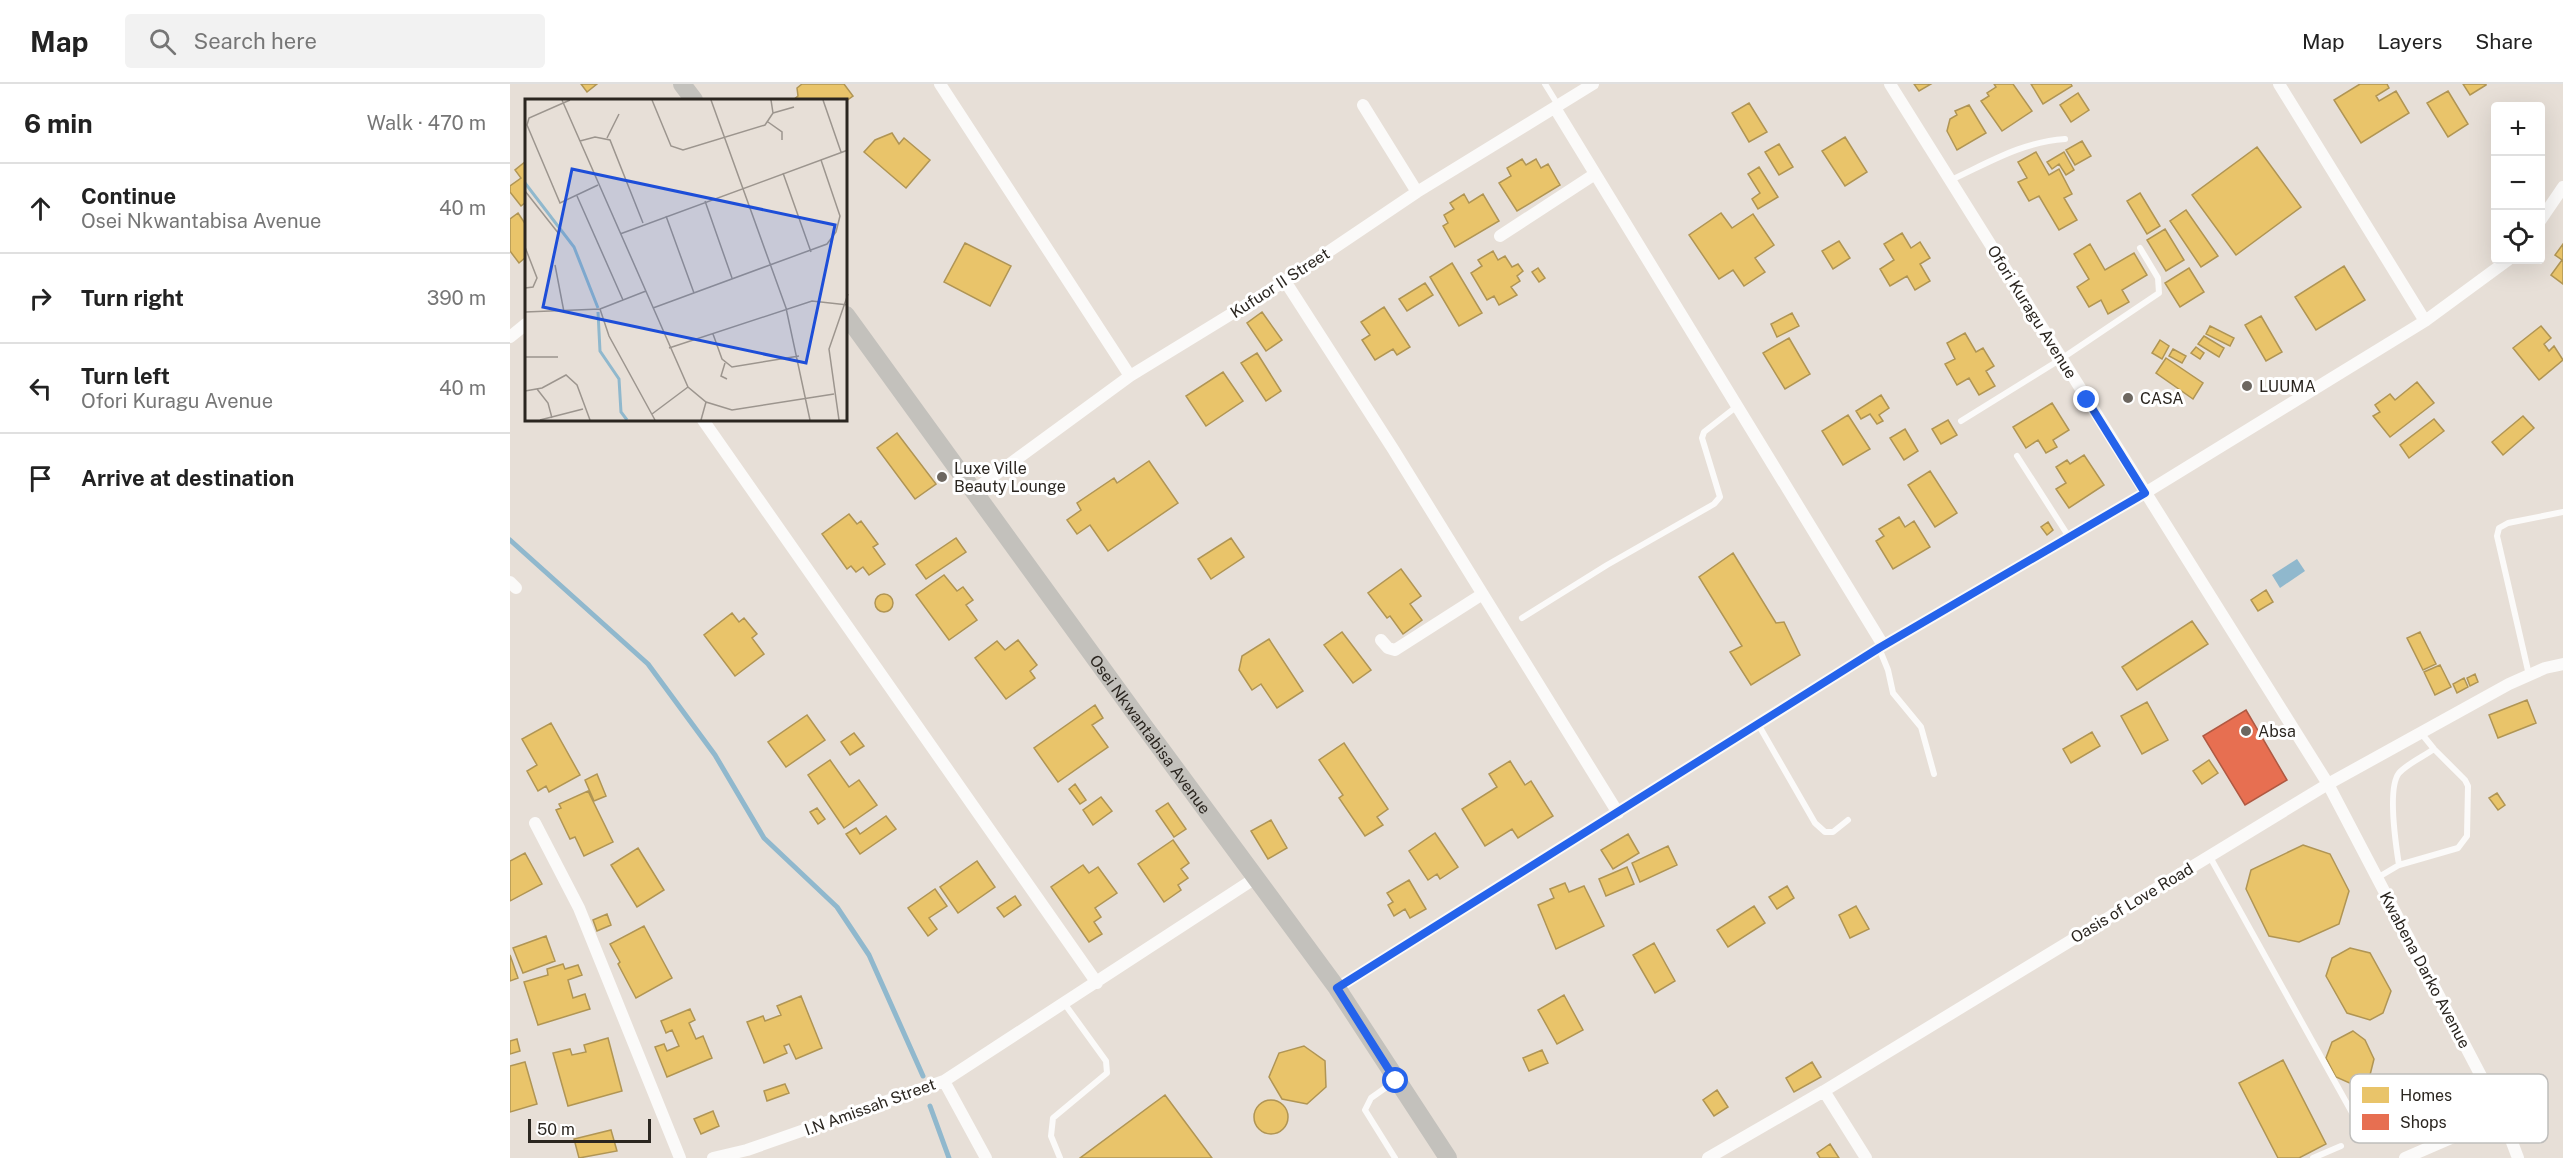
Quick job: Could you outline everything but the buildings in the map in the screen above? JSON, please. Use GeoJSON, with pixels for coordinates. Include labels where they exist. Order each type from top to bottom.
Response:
{"type":"FeatureCollection","features":[{"type":"Feature","properties":{"kind":"street"},"geometry":{"type":"LineString","coordinates":[[682,84],[693,99]]}},
{"type":"Feature","properties":{"kind":"street"},"geometry":{"type":"LineString","coordinates":[[940,84],[1130,376]]}},
{"type":"Feature","properties":{"kind":"street","name":"Kufuor II Street"},"geometry":{"type":"LineString","coordinates":[[973,490],[1130,376],[1285,281],[1417,192],[1593,84]]}},
{"type":"Feature","properties":{"kind":"street","name":"Ofori Kuragu Avenue"},"geometry":{"type":"LineString","coordinates":[[1890,84],[2328,784]]}},
{"type":"Feature","properties":{"kind":"street"},"geometry":{"type":"LineString","coordinates":[[2279,84],[2425,321]]}},
{"type":"Feature","properties":{"kind":"street"},"geometry":{"type":"LineString","coordinates":[[1363,105],[1417,192]]}},
{"type":"Feature","properties":{"kind":"street"},"geometry":{"type":"LineString","coordinates":[[1557,107],[1595,174],[1881,646]]}},
{"type":"Feature","properties":{"kind":"street"},"geometry":{"type":"LineString","coordinates":[[1500,236],[1595,174]]}},
{"type":"Feature","properties":{"kind":"street"},"geometry":{"type":"LineString","coordinates":[[2545,216],[2563,187]]}},
{"type":"Feature","properties":{"kind":"street"},"geometry":{"type":"LineString","coordinates":[[1337,988],[1881,646],[2145,493],[2425,321],[2503,264]]}},
{"type":"Feature","properties":{"kind":"street"},"geometry":{"type":"LineString","coordinates":[[1285,281],[1399,459],[1481,595],[1618,813]]}},
{"type":"Feature","properties":{"kind":"street","name":"Osei Nkwantabisa Avenue"},"geometry":{"type":"LineString","coordinates":[[848,318],[1143,726],[1337,988],[1447,1158]]}},
{"type":"Feature","properties":{"kind":"street"},"geometry":{"type":"LineString","coordinates":[[510,337],[525,325]]}},
{"type":"Feature","properties":{"kind":"street"},"geometry":{"type":"LineString","coordinates":[[704,422],[1097,983]]}},
{"type":"Feature","properties":{"kind":"street"},"geometry":{"type":"LineString","coordinates":[[1381,639],[1389,648],[1395,650],[1481,595]]}},
{"type":"Feature","properties":{"kind":"street","name":"Oasis of Love Road"},"geometry":{"type":"LineString","coordinates":[[1708,1158],[1824,1091],[2328,784],[2529,675],[2563,664]]}},
{"type":"Feature","properties":{"kind":"street","name":"Kwabena Darko Avenue"},"geometry":{"type":"LineString","coordinates":[[2328,784],[2480,1074]]}},
{"type":"Feature","properties":{"kind":"street"},"geometry":{"type":"LineString","coordinates":[[535,823],[579,908],[680,1158]]}},
{"type":"Feature","properties":{"kind":"street"},"geometry":{"type":"LineString","coordinates":[[944,1081],[1257,877]]}},
{"type":"Feature","properties":{"kind":"street","name":"I.N Amissah Street"},"geometry":{"type":"LineString","coordinates":[[712,1158],[747,1150],[944,1081],[986,1158]]}},
{"type":"Feature","properties":{"kind":"street"},"geometry":{"type":"LineString","coordinates":[[1824,1091],[1866,1158]]}},
{"type":"Feature","properties":{"kind":"street"},"geometry":{"type":"LineString","coordinates":[[2405,1158],[2440,1143]]}},
{"type":"Feature","properties":{"kind":"street","name":"Kwabena Darko Avenue"},"geometry":{"type":"LineString","coordinates":[[2512,1143],[2518,1158]]}},
{"type":"Feature","properties":{"kind":"lane"},"geometry":{"type":"LineString","coordinates":[[1545,84],[1557,107]]}},
{"type":"Feature","properties":{"kind":"lane"},"geometry":{"type":"LineString","coordinates":[[1950,180],[2032,144],[2066,139]]}},
{"type":"Feature","properties":{"kind":"lane"},"geometry":{"type":"LineString","coordinates":[[1961,421],[2061,359],[2159,293],[2158,278],[2140,248]]}},
{"type":"Feature","properties":{"kind":"lane"},"geometry":{"type":"LineString","coordinates":[[1522,618],[1607,565],[1714,504],[1720,496],[1702,438],[1704,432],[1736,406]]}},
{"type":"Feature","properties":{"kind":"lane"},"geometry":{"type":"LineString","coordinates":[[2017,456],[2069,537]]}},
{"type":"Feature","properties":{"kind":"lane"},"geometry":{"type":"LineString","coordinates":[[2529,675],[2496,536],[2499,528],[2508,523],[2563,512]]}},
{"type":"Feature","properties":{"kind":"lane"},"geometry":{"type":"LineString","coordinates":[[1881,646],[1893,693],[1921,727],[1934,774]]}},
{"type":"Feature","properties":{"kind":"lane"},"geometry":{"type":"LineString","coordinates":[[1758,724],[1815,823],[1826,832],[1833,832],[1848,820]]}},
{"type":"Feature","properties":{"kind":"lane"},"geometry":{"type":"LineString","coordinates":[[2377,878],[2399,865],[2458,848],[2467,837],[2468,786],[2421,733]]}},
{"type":"Feature","properties":{"kind":"lane"},"geometry":{"type":"LineString","coordinates":[[2399,865],[2393,832],[2396,782],[2400,772],[2434,749]]}},
{"type":"Feature","properties":{"kind":"lane"},"geometry":{"type":"LineString","coordinates":[[2209,856],[2350,1109]]}},
{"type":"Feature","properties":{"kind":"lane"},"geometry":{"type":"LineString","coordinates":[[1060,1158],[1051,1136],[1053,1118],[1107,1073],[1108,1067],[1064,1003]]}},
{"type":"Feature","properties":{"kind":"lane"},"geometry":{"type":"LineString","coordinates":[[1395,1158],[1365,1110],[1371,1098],[1396,1081]]}},
{"type":"Feature","properties":{"kind":"lane"},"geometry":{"type":"LineString","coordinates":[[2313,1158],[2341,1146]]}},
{"type":"Feature","properties":{"kind":"water"},"geometry":{"type":"Polygon","coordinates":[[[2297,559],[2305,571],[2280,588],[2272,575],[2297,559]]]}},
{"type":"Feature","properties":{"kind":"waterway"},"geometry":{"type":"LineString","coordinates":[[510,540],[648,664],[715,755],[764,838],[837,907],[869,955],[923,1076]]}},
{"type":"Feature","properties":{"kind":"waterway"},"geometry":{"type":"LineString","coordinates":[[930,1106],[949,1158]]}},
{"type":"Feature","properties":{"kind":"place","name":"LUUMA"},"geometry":{"type":"Point","coordinates":[2247,386]}},
{"type":"Feature","properties":{"kind":"place","name":"CASA"},"geometry":{"type":"Point","coordinates":[2128,398]}},
{"type":"Feature","properties":{"kind":"place","name":"Luxe Ville Beauty Lounge"},"geometry":{"type":"Point","coordinates":[942,477]}},
{"type":"Feature","properties":{"kind":"place","name":"Absa"},"geometry":{"type":"Point","coordinates":[2246,731]}},
{"type":"Feature","properties":{"kind":"route"},"geometry":{"type":"LineString","coordinates":[[1396,1081],[1337,988],[1879,648],[2145,493],[2087,400]]}}]}
